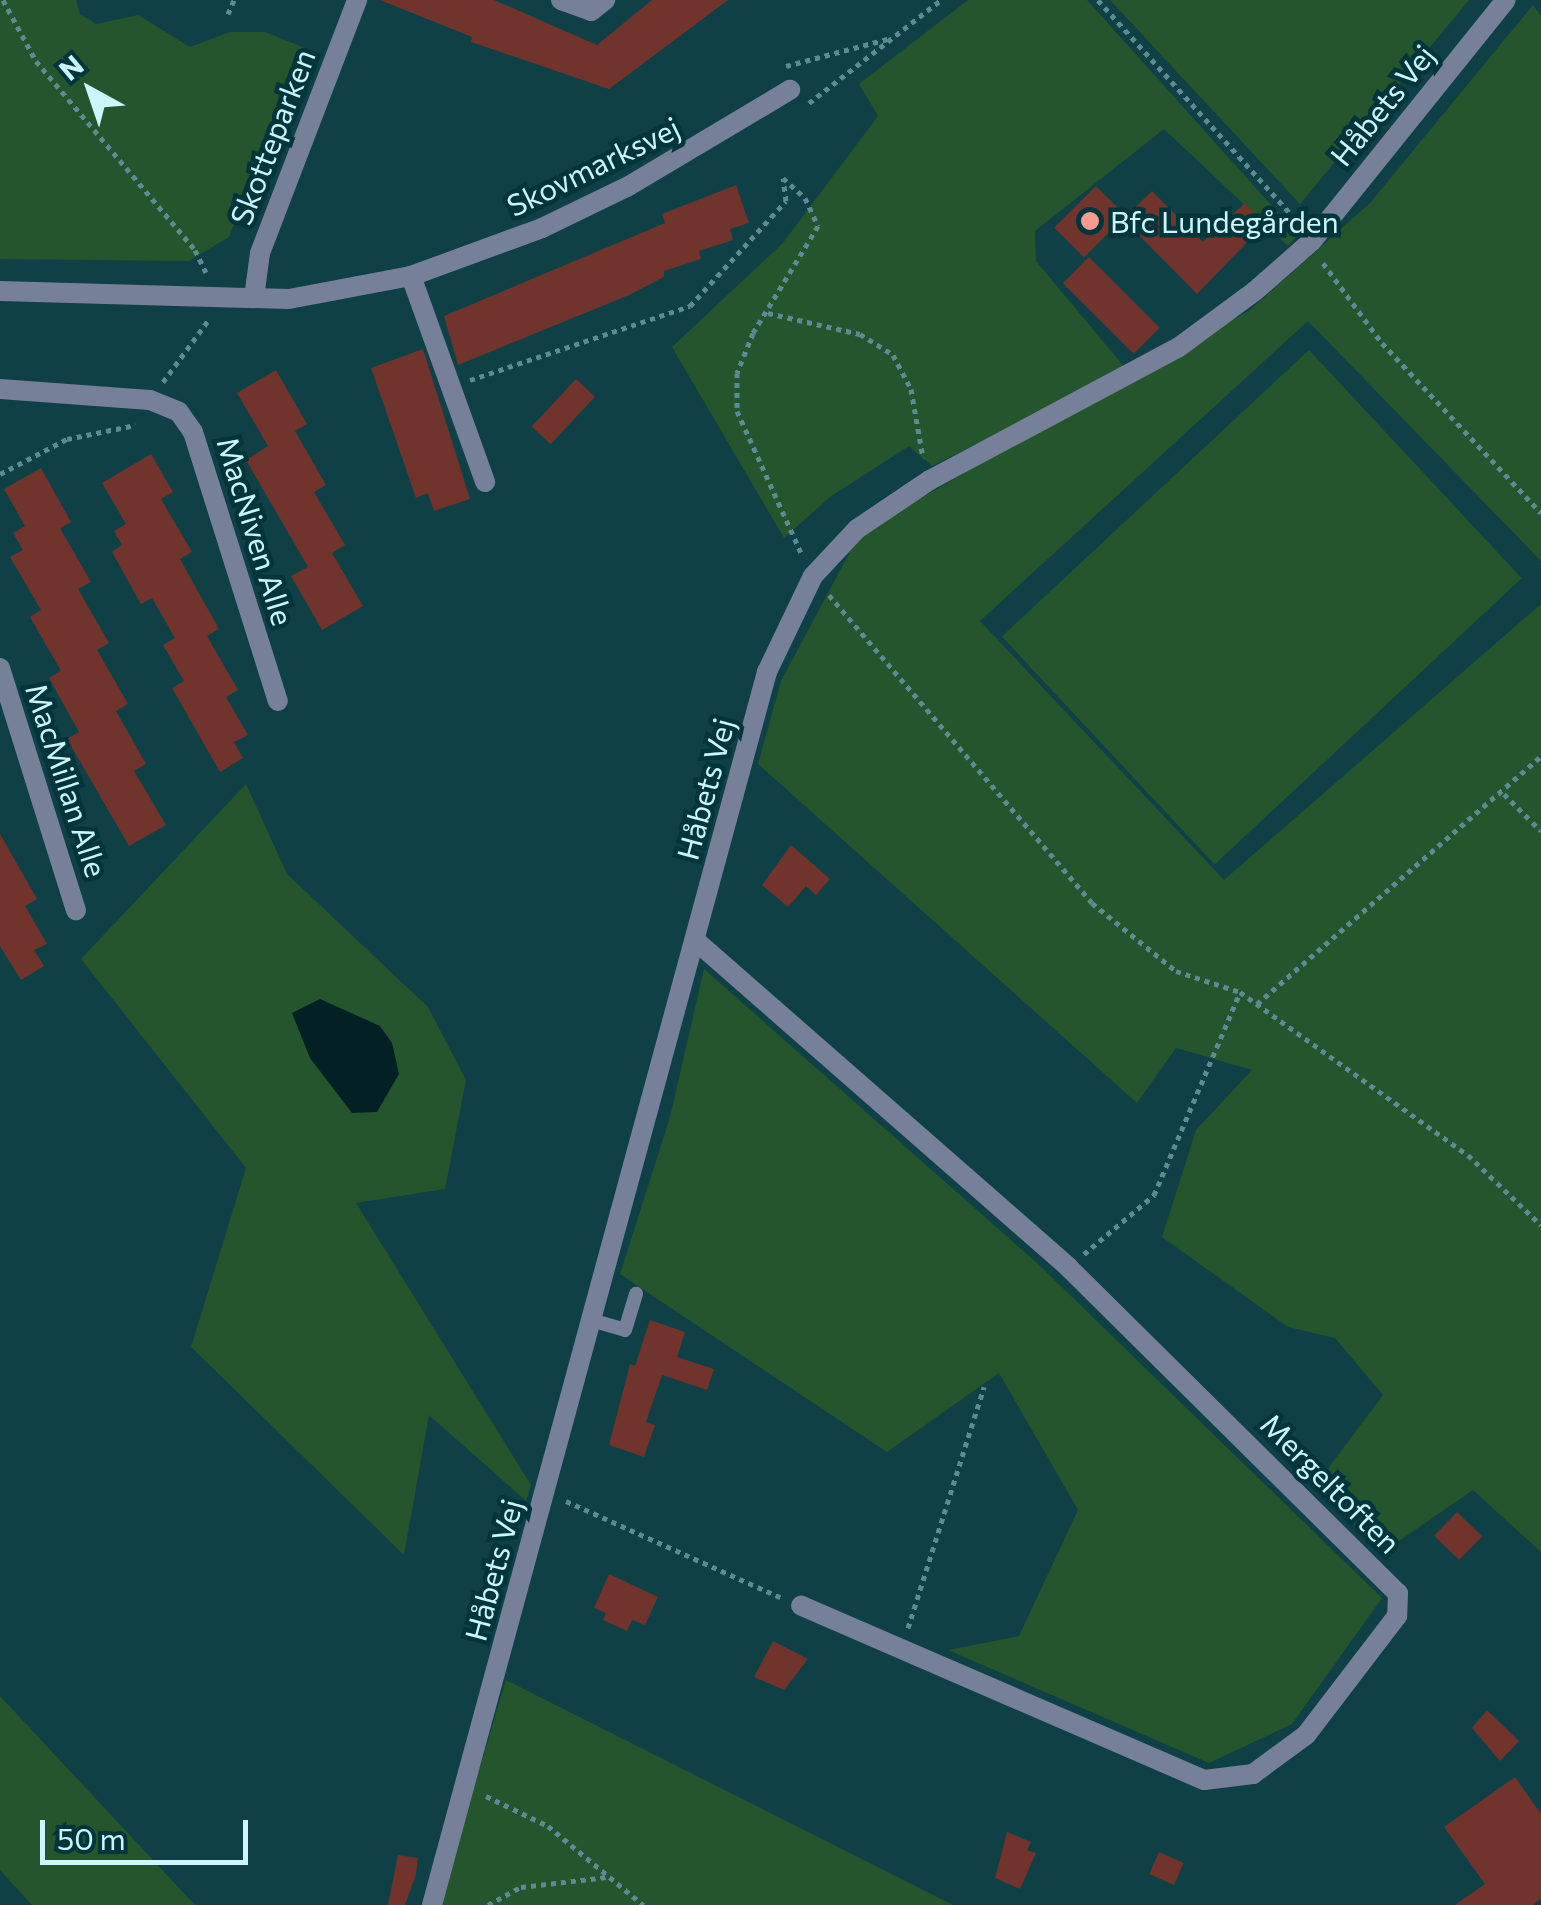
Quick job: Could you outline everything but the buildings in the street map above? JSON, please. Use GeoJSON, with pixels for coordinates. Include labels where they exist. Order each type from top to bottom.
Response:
{"type":"FeatureCollection","features":[{"type":"Feature","properties":{"kind":"street","name":"Skotteparken"},"geometry":{"type":"LineString","coordinates":[[254,298],[260,253],[356,0]]}},
{"type":"Feature","properties":{"kind":"street"},"geometry":{"type":"LineString","coordinates":[[561,0],[591,11],[605,0]]}},
{"type":"Feature","properties":{"kind":"street","name":"Håbets Vej"},"geometry":{"type":"LineString","coordinates":[[432,1905],[767,672],[813,576],[857,530],[930,480],[1179,348],[1312,240],[1506,0]]}},
{"type":"Feature","properties":{"kind":"street","name":"Skovmarksvej"},"geometry":{"type":"LineString","coordinates":[[0,291],[254,298],[342,292],[412,276],[627,186],[790,90]]}},
{"type":"Feature","properties":{"kind":"street"},"geometry":{"type":"LineString","coordinates":[[412,276],[485,482]]}},
{"type":"Feature","properties":{"kind":"street"},"geometry":{"type":"LineString","coordinates":[[0,388],[150,400]]}},
{"type":"Feature","properties":{"kind":"street","name":"MacNiven Alle"},"geometry":{"type":"LineString","coordinates":[[150,400],[179,412],[193,432],[278,701]]}},
{"type":"Feature","properties":{"kind":"street","name":"MacMillan Alle"},"geometry":{"type":"LineString","coordinates":[[0,668],[76,910]]}},
{"type":"Feature","properties":{"kind":"street","name":"Mergeltoften"},"geometry":{"type":"LineString","coordinates":[[696,941],[1068,1268],[1398,1593],[1398,1616],[1306,1736],[1253,1774],[1204,1780],[800,1606]]}},
{"type":"Feature","properties":{"kind":"lane"},"geometry":{"type":"LineString","coordinates":[[591,1320],[626,1330],[636,1294]]}},
{"type":"Feature","properties":{"kind":"path"},"geometry":{"type":"LineString","coordinates":[[0,474],[67,440],[148,422],[150,400],[210,318],[209,278],[195,250],[36,61],[3,0]]}},
{"type":"Feature","properties":{"kind":"path"},"geometry":{"type":"LineString","coordinates":[[228,14],[234,0]]}},
{"type":"Feature","properties":{"kind":"path"},"geometry":{"type":"LineString","coordinates":[[777,69],[898,35],[941,0]]}},
{"type":"Feature","properties":{"kind":"path"},"geometry":{"type":"LineString","coordinates":[[1098,0],[1282,197],[1382,343],[1541,513]]}},
{"type":"Feature","properties":{"kind":"path"},"geometry":{"type":"LineString","coordinates":[[452,385],[690,306],[786,201],[783,178],[804,198],[818,226],[777,286],[738,373],[737,411],[813,576],[1092,903],[1176,971],[1240,992],[1468,1155],[1541,1225]]}},
{"type":"Feature","properties":{"kind":"path"},"geometry":{"type":"LineString","coordinates":[[768,313],[860,334],[893,354],[910,389],[930,480]]}},
{"type":"Feature","properties":{"kind":"path"},"geometry":{"type":"LineString","coordinates":[[1257,1004],[1504,794],[1541,756]]}},
{"type":"Feature","properties":{"kind":"path"},"geometry":{"type":"LineString","coordinates":[[1504,794],[1541,830]]}},
{"type":"Feature","properties":{"kind":"path"},"geometry":{"type":"LineString","coordinates":[[1068,1268],[1154,1195],[1240,992]]}},
{"type":"Feature","properties":{"kind":"path"},"geometry":{"type":"LineString","coordinates":[[901,1651],[984,1388]]}},
{"type":"Feature","properties":{"kind":"path"},"geometry":{"type":"LineString","coordinates":[[545,1492],[800,1606]]}},
{"type":"Feature","properties":{"kind":"path"},"geometry":{"type":"LineString","coordinates":[[465,1786],[548,1826],[643,1905]]}},
{"type":"Feature","properties":{"kind":"path"},"geometry":{"type":"LineString","coordinates":[[488,1905],[522,1887],[608,1877]]}},
{"type":"Feature","properties":{"kind":"green space"},"geometry":{"type":"Polygon","coordinates":[[[0,0],[76,0],[80,14],[96,24],[138,15],[190,47],[230,32],[265,32],[305,48],[229,237],[189,261],[0,259],[0,0]]]}},
{"type":"Feature","properties":{"kind":"green space"},"geometry":{"type":"Polygon","coordinates":[[[968,0],[1087,0],[1298,235],[1288,246],[1164,129],[1035,231],[1036,261],[1126,369],[932,466],[909,446],[830,497],[784,538],[672,347],[782,244],[878,116],[859,84],[968,0]]]}},
{"type":"Feature","properties":{"kind":"green space"},"geometry":{"type":"Polygon","coordinates":[[[1110,0],[1469,0],[1300,204],[1110,0]]]}},
{"type":"Feature","properties":{"kind":"green space"},"geometry":{"type":"Polygon","coordinates":[[[1533,5],[1541,16],[1541,561],[1308,321],[980,621],[1224,880],[1541,604],[1541,1552],[1473,1490],[1383,1552],[1314,1487],[1383,1395],[1335,1338],[1288,1327],[1162,1237],[1196,1130],[1252,1070],[1176,1048],[1137,1103],[758,764],[781,681],[860,533],[1250,310],[1370,203],[1533,5]]]}},
{"type":"Feature","properties":{"kind":"green space"},"geometry":{"type":"Polygon","coordinates":[[[1309,350],[1522,578],[1215,865],[1002,636],[1309,350]]]}},
{"type":"Feature","properties":{"kind":"green space"},"geometry":{"type":"Polygon","coordinates":[[[246,784],[287,874],[428,1007],[466,1080],[445,1189],[356,1203],[531,1485],[526,1501],[429,1415],[404,1555],[191,1347],[246,1168],[81,959],[246,784]]]}},
{"type":"Feature","properties":{"kind":"green space"},"geometry":{"type":"Polygon","coordinates":[[[704,969],[1038,1264],[1382,1598],[1292,1724],[1209,1763],[948,1650],[1019,1636],[1078,1510],[999,1373],[887,1452],[620,1274],[670,1117],[704,969]]]}},
{"type":"Feature","properties":{"kind":"green space"},"geometry":{"type":"Polygon","coordinates":[[[506,1680],[953,1905],[439,1905],[506,1680]]]}},
{"type":"Feature","properties":{"kind":"green space"},"geometry":{"type":"Polygon","coordinates":[[[0,1696],[195,1905],[32,1905],[0,1870],[0,1696]]]}},
{"type":"Feature","properties":{"kind":"water"},"geometry":{"type":"Polygon","coordinates":[[[320,999],[380,1026],[392,1043],[399,1074],[377,1112],[352,1113],[310,1058],[292,1013],[320,999]]]}},
{"type":"Feature","properties":{"kind":"place","name":"Bfc Lundegården"},"geometry":{"type":"Point","coordinates":[1090,221]}}]}
